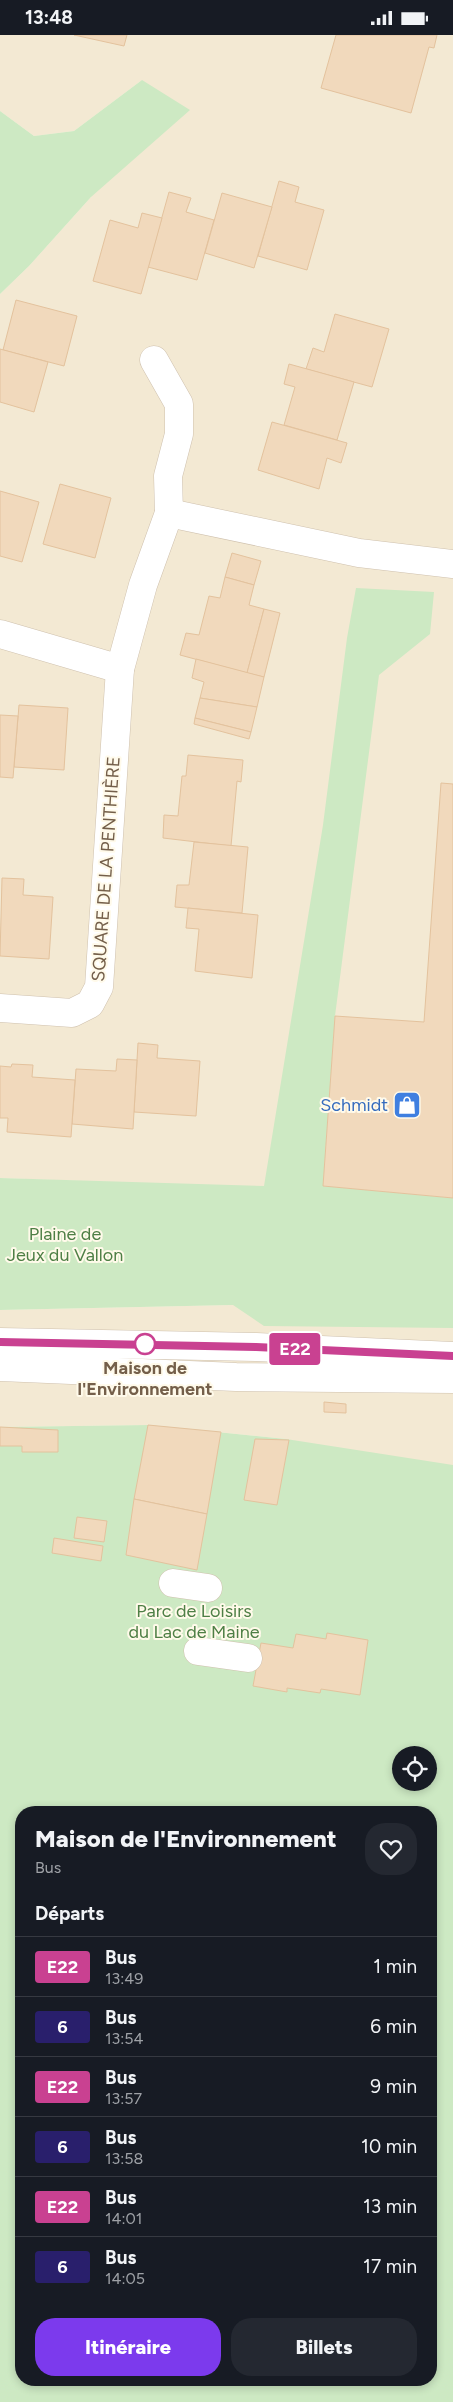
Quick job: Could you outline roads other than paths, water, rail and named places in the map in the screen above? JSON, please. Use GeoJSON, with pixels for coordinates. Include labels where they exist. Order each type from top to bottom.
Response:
{"type":"FeatureCollection","features":[{"type":"Feature","properties":{"kind":"street","name":"SQUARE DE LA PENTHIÈRE"},"geometry":{"type":"LineString","coordinates":[[0,1008],[72,1013],[82,1010],[96,996],[99,987],[120,669],[143,585],[169,513],[168,476],[179,435],[179,404],[154,360]]}},
{"type":"Feature","properties":{"kind":"street"},"geometry":{"type":"LineString","coordinates":[[169,513],[359,553],[453,563]]}},
{"type":"Feature","properties":{"kind":"street"},"geometry":{"type":"LineString","coordinates":[[0,634],[120,669]]}},
{"type":"Feature","properties":{"kind":"street"},"geometry":{"type":"LineString","coordinates":[[0,1342],[256,1347],[453,1356]]}},
{"type":"Feature","properties":{"kind":"street"},"geometry":{"type":"LineString","coordinates":[[0,1367],[245,1377],[453,1379]]}},
{"type":"Feature","properties":{"kind":"street"},"geometry":{"type":"LineString","coordinates":[[173,1583],[208,1588]]}},
{"type":"Feature","properties":{"kind":"street"},"geometry":{"type":"LineString","coordinates":[[198,1651],[248,1658]]}},
{"type":"Feature","properties":{"kind":"place","name":"Schmidt"},"geometry":{"type":"Point","coordinates":[407,1105]}},
{"type":"Feature","properties":{"kind":"place","name":"Maison de l'Environnement"},"geometry":{"type":"Point","coordinates":[145,1344]}},
{"type":"Feature","properties":{"kind":"park label","name":"Plaine de Jeux du Vallon"},"geometry":{"type":"Point","coordinates":[65,1244]}},
{"type":"Feature","properties":{"kind":"park label","name":"Parc de Loisirs du Lac de Maine"},"geometry":{"type":"Point","coordinates":[194,1622]}}]}
